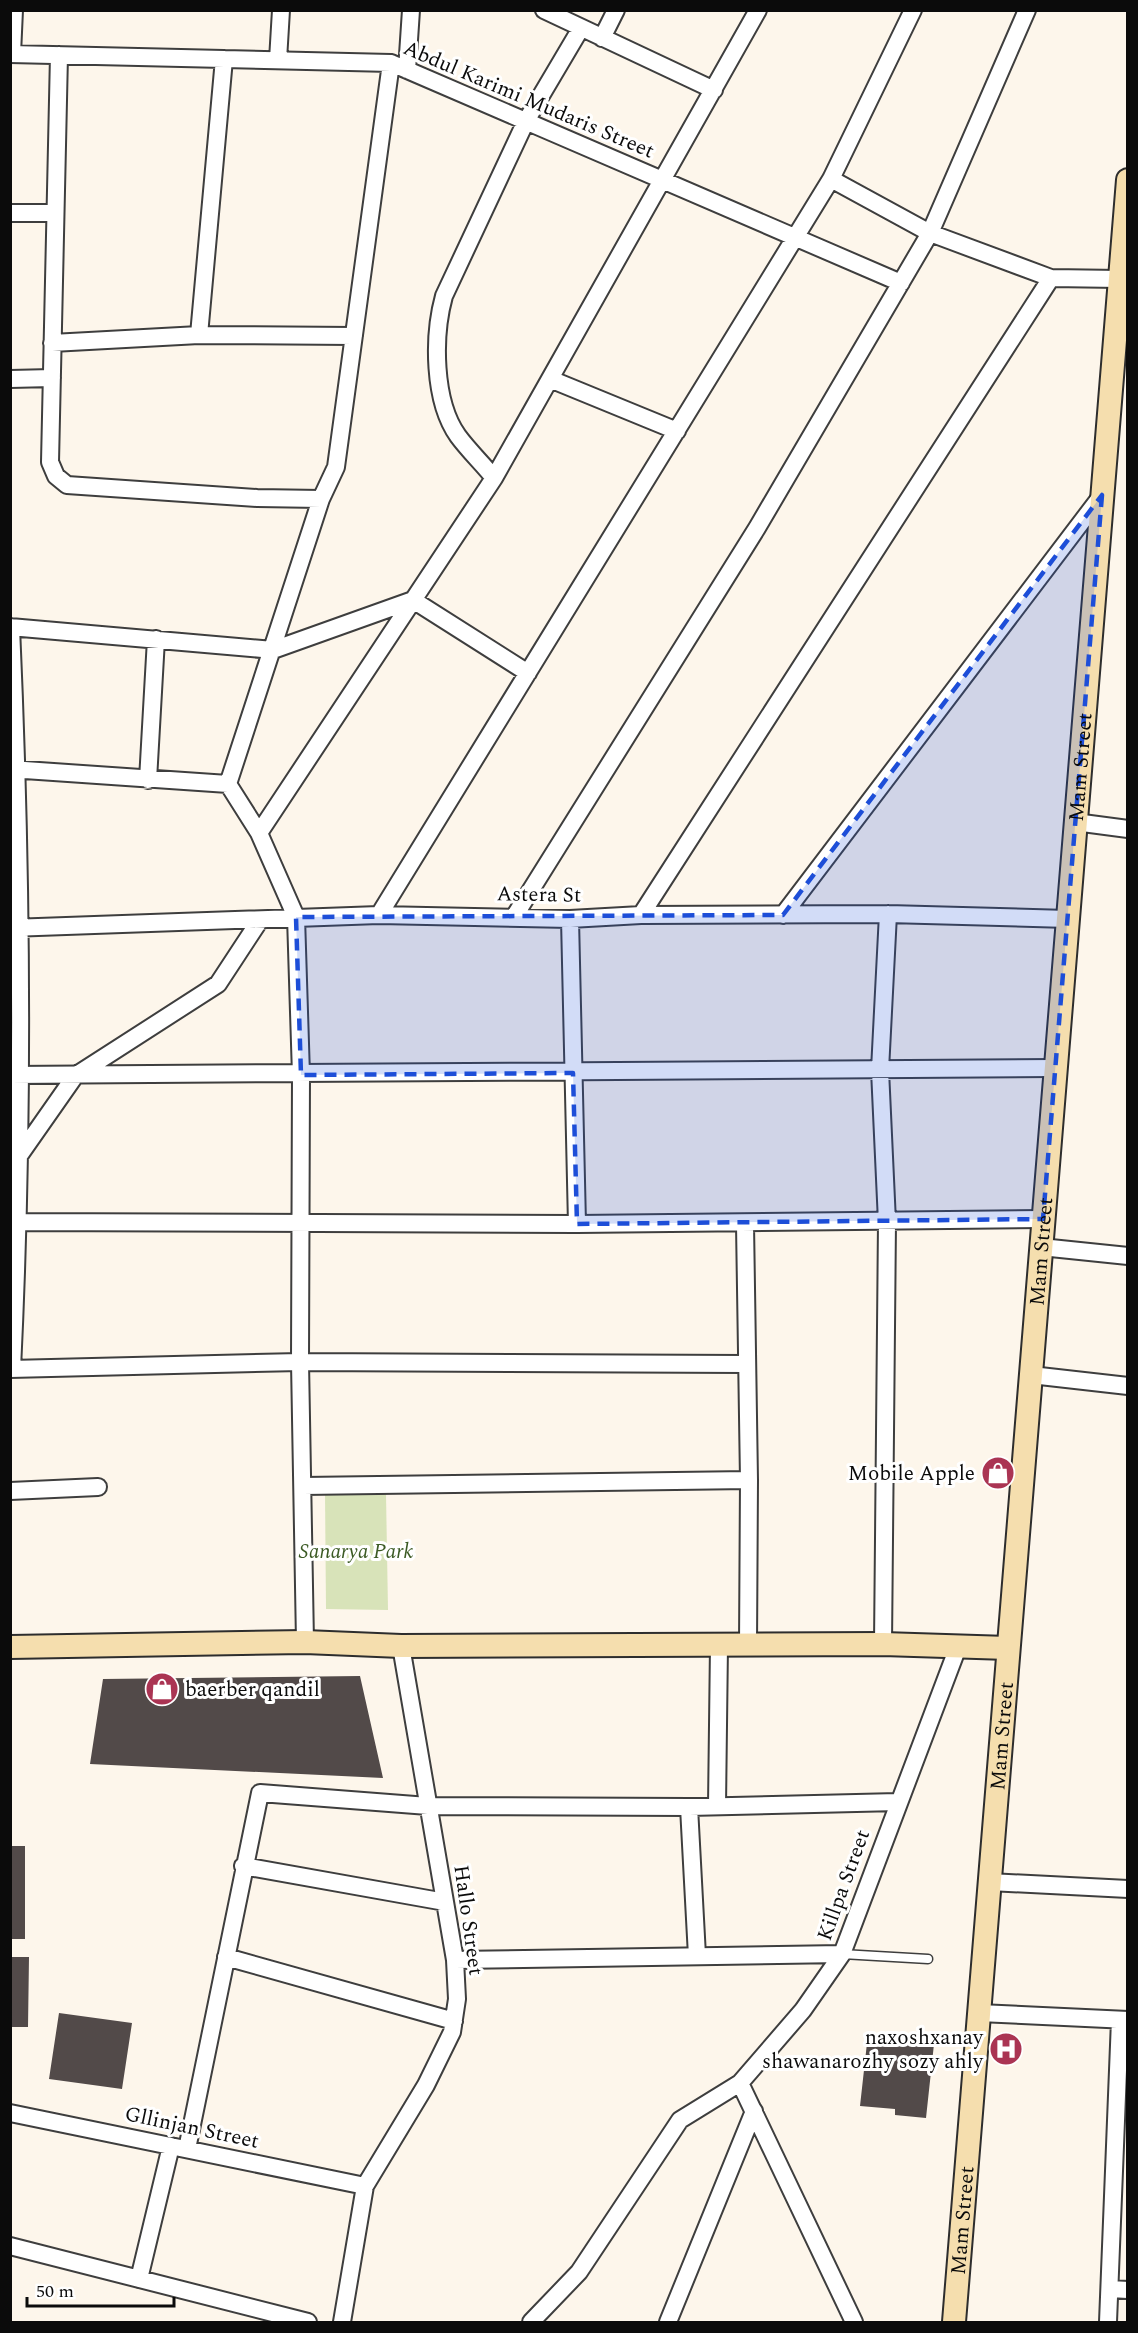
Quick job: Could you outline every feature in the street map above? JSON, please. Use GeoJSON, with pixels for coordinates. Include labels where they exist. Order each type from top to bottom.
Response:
{"type":"FeatureCollection","features":[{"type":"Feature","properties":{"kind":"street"},"geometry":{"type":"LineString","coordinates":[[11,54],[14,10]]}},
{"type":"Feature","properties":{"kind":"street"},"geometry":{"type":"LineString","coordinates":[[278,60],[281,10]]}},
{"type":"Feature","properties":{"kind":"street"},"geometry":{"type":"LineString","coordinates":[[407,70],[411,10]]}},
{"type":"Feature","properties":{"kind":"street"},"geometry":{"type":"LineString","coordinates":[[544,10],[714,90]]}},
{"type":"Feature","properties":{"kind":"street"},"geometry":{"type":"LineString","coordinates":[[602,38],[616,10]]}},
{"type":"Feature","properties":{"kind":"street"},"geometry":{"type":"LineString","coordinates":[[259,833],[494,478],[758,10]]}},
{"type":"Feature","properties":{"kind":"street"},"geometry":{"type":"LineString","coordinates":[[379,915],[831,179],[913,10]]}},
{"type":"Feature","properties":{"kind":"street"},"geometry":{"type":"LineString","coordinates":[[514,917],[757,528],[930,233],[1027,10]]}},
{"type":"Feature","properties":{"kind":"street"},"geometry":{"type":"LineString","coordinates":[[494,478],[457,434],[449,415],[437,366],[438,319],[444,296],[526,121],[581,28]]}},
{"type":"Feature","properties":{"kind":"street","name":"Abdul Karimi Mudaris Street"},"geometry":{"type":"LineString","coordinates":[[11,54],[391,63],[901,283]]}},
{"type":"Feature","properties":{"kind":"street"},"geometry":{"type":"LineString","coordinates":[[59,56],[50,462],[56,476],[67,485],[257,498],[321,499]]}},
{"type":"Feature","properties":{"kind":"street"},"geometry":{"type":"LineString","coordinates":[[199,335],[224,59]]}},
{"type":"Feature","properties":{"kind":"street"},"geometry":{"type":"LineString","coordinates":[[228,784],[321,499],[336,466],[391,63]]}},
{"type":"Feature","properties":{"kind":"street"},"geometry":{"type":"LineString","coordinates":[[831,179],[930,233],[1051,278],[1124,275]]}},
{"type":"Feature","properties":{"kind":"street","name":"Mam Street"},"geometry":{"type":"LineString","coordinates":[[954,2322],[1102,495],[1124,275],[1128,180]]}},
{"type":"Feature","properties":{"kind":"street"},"geometry":{"type":"LineString","coordinates":[[10,213],[55,213]]}},
{"type":"Feature","properties":{"kind":"street"},"geometry":{"type":"LineString","coordinates":[[641,915],[1051,278]]}},
{"type":"Feature","properties":{"kind":"street"},"geometry":{"type":"LineString","coordinates":[[52,343],[199,335],[354,336]]}},
{"type":"Feature","properties":{"kind":"street"},"geometry":{"type":"LineString","coordinates":[[10,379],[52,378]]}},
{"type":"Feature","properties":{"kind":"street"},"geometry":{"type":"LineString","coordinates":[[550,379],[677,431]]}},
{"type":"Feature","properties":{"kind":"street"},"geometry":{"type":"LineString","coordinates":[[783,915],[1102,495]]}},
{"type":"Feature","properties":{"kind":"street"},"geometry":{"type":"LineString","coordinates":[[413,600],[528,673]]}},
{"type":"Feature","properties":{"kind":"street"},"geometry":{"type":"LineString","coordinates":[[413,600],[273,650],[11,627],[16,928],[15,1075],[19,1156],[11,1369],[300,1362],[746,1364]]}},
{"type":"Feature","properties":{"kind":"street"},"geometry":{"type":"LineString","coordinates":[[148,780],[156,639]]}},
{"type":"Feature","properties":{"kind":"street"},"geometry":{"type":"LineString","coordinates":[[14,769],[228,784]]}},
{"type":"Feature","properties":{"kind":"street"},"geometry":{"type":"LineString","coordinates":[[228,784],[259,833],[296,917],[301,1075],[300,1362],[305,1642]]}},
{"type":"Feature","properties":{"kind":"street"},"geometry":{"type":"LineString","coordinates":[[1075,822],[1128,829]]}},
{"type":"Feature","properties":{"kind":"street"},"geometry":{"type":"LineString","coordinates":[[883,1644],[887,1222],[880,1070],[888,914]]}},
{"type":"Feature","properties":{"kind":"street","name":"Astera St"},"geometry":{"type":"LineString","coordinates":[[16,928],[379,915],[570,919],[641,915],[888,914],[1068,919]]}},
{"type":"Feature","properties":{"kind":"street"},"geometry":{"type":"LineString","coordinates":[[570,919],[577,1224]]}},
{"type":"Feature","properties":{"kind":"street"},"geometry":{"type":"LineString","coordinates":[[19,1156],[75,1076],[219,984],[260,920]]}},
{"type":"Feature","properties":{"kind":"street"},"geometry":{"type":"LineString","coordinates":[[15,1075],[301,1075],[1055,1068]]}},
{"type":"Feature","properties":{"kind":"street"},"geometry":{"type":"LineString","coordinates":[[15,1222],[745,1224],[1043,1219]]}},
{"type":"Feature","properties":{"kind":"street"},"geometry":{"type":"LineString","coordinates":[[745,1224],[749,1480],[748,1645]]}},
{"type":"Feature","properties":{"kind":"street"},"geometry":{"type":"LineString","coordinates":[[1041,1247],[1128,1256]]}},
{"type":"Feature","properties":{"kind":"street"},"geometry":{"type":"LineString","coordinates":[[1030,1375],[1128,1386]]}},
{"type":"Feature","properties":{"kind":"street"},"geometry":{"type":"LineString","coordinates":[[303,1486],[749,1480]]}},
{"type":"Feature","properties":{"kind":"street"},"geometry":{"type":"LineString","coordinates":[[10,1491],[98,1487]]}},
{"type":"Feature","properties":{"kind":"street"},"geometry":{"type":"LineString","coordinates":[[10,1647],[305,1642],[401,1646],[883,1644],[1008,1648]]}},
{"type":"Feature","properties":{"kind":"street"},"geometry":{"type":"LineString","coordinates":[[717,1806],[719,1645]]}},
{"type":"Feature","properties":{"kind":"street","name":"Hallo Street"},"geometry":{"type":"LineString","coordinates":[[342,2322],[365,2186],[426,2085],[452,2032],[457,2000],[455,1960],[401,1646]]}},
{"type":"Feature","properties":{"kind":"street","name":"Killpa Street"},"geometry":{"type":"LineString","coordinates":[[531,2322],[579,2272],[680,2120],[740,2083],[802,2010],[842,1954],[958,1647]]}},
{"type":"Feature","properties":{"kind":"street"},"geometry":{"type":"LineString","coordinates":[[139,2279],[179,2148],[226,1957],[243,1866],[260,1793],[428,1806],[689,1807],[898,1802]]}},
{"type":"Feature","properties":{"kind":"street"},"geometry":{"type":"LineString","coordinates":[[689,1807],[697,1956]]}},
{"type":"Feature","properties":{"kind":"street"},"geometry":{"type":"LineString","coordinates":[[243,1866],[445,1902]]}},
{"type":"Feature","properties":{"kind":"street"},"geometry":{"type":"LineString","coordinates":[[989,1882],[1128,1889]]}},
{"type":"Feature","properties":{"kind":"street"},"geometry":{"type":"LineString","coordinates":[[455,1960],[842,1954]]}},
{"type":"Feature","properties":{"kind":"street"},"geometry":{"type":"LineString","coordinates":[[226,1957],[454,2021]]}},
{"type":"Feature","properties":{"kind":"street"},"geometry":{"type":"LineString","coordinates":[[979,2013],[1124,2020],[1121,2162],[1108,2322]]}},
{"type":"Feature","properties":{"kind":"street"},"geometry":{"type":"LineString","coordinates":[[740,2083],[854,2322]]}},
{"type":"Feature","properties":{"kind":"street"},"geometry":{"type":"LineString","coordinates":[[668,2322],[754,2111]]}},
{"type":"Feature","properties":{"kind":"street","name":"Gllinjan Street"},"geometry":{"type":"LineString","coordinates":[[10,2113],[365,2186]]}},
{"type":"Feature","properties":{"kind":"street"},"geometry":{"type":"LineString","coordinates":[[10,2247],[308,2322]]}},
{"type":"Feature","properties":{"kind":"street"},"geometry":{"type":"LineString","coordinates":[[1110,2289],[1128,2290]]}},
{"type":"Feature","properties":{"kind":"lane"},"geometry":{"type":"LineString","coordinates":[[842,1954],[928,1959]]}},
{"type":"Feature","properties":{"kind":"highlighted area"},"geometry":{"type":"Polygon","coordinates":[[[1102,495],[1043,1219],[577,1224],[573,1073],[301,1075],[296,917],[783,915],[1102,495]]]}},
{"type":"Feature","properties":{"kind":"green space","name":"Sanarya Park"},"geometry":{"type":"Polygon","coordinates":[[[325,1493],[386,1494],[388,1610],[326,1609],[325,1493]]]}},
{"type":"Feature","properties":{"kind":"building"},"geometry":{"type":"Polygon","coordinates":[[[360,1676],[383,1778],[90,1764],[103,1679],[360,1676]]]}},
{"type":"Feature","properties":{"kind":"building"},"geometry":{"type":"Polygon","coordinates":[[[10,1846],[25,1846],[25,1939],[10,1939],[10,1846]]]}},
{"type":"Feature","properties":{"kind":"building"},"geometry":{"type":"Polygon","coordinates":[[[10,1957],[29,1957],[28,2027],[10,2027],[10,1957]]]}},
{"type":"Feature","properties":{"kind":"building"},"geometry":{"type":"Polygon","coordinates":[[[59,2013],[132,2023],[122,2089],[49,2079],[59,2013]]]}},
{"type":"Feature","properties":{"kind":"building"},"geometry":{"type":"Polygon","coordinates":[[[899,2041],[934,2044],[926,2118],[895,2115],[895,2109],[860,2106],[867,2043],[899,2046],[899,2041]]]}},
{"type":"Feature","properties":{"kind":"place","name":"Mobile Apple"},"geometry":{"type":"Point","coordinates":[998,1473]}},
{"type":"Feature","properties":{"kind":"place","name":"baerber qandil"},"geometry":{"type":"Point","coordinates":[162,1689]}},
{"type":"Feature","properties":{"kind":"place","name":"naxoshxanay shawanarozhy sozy ahly"},"geometry":{"type":"Point","coordinates":[1006,2049]}}]}
